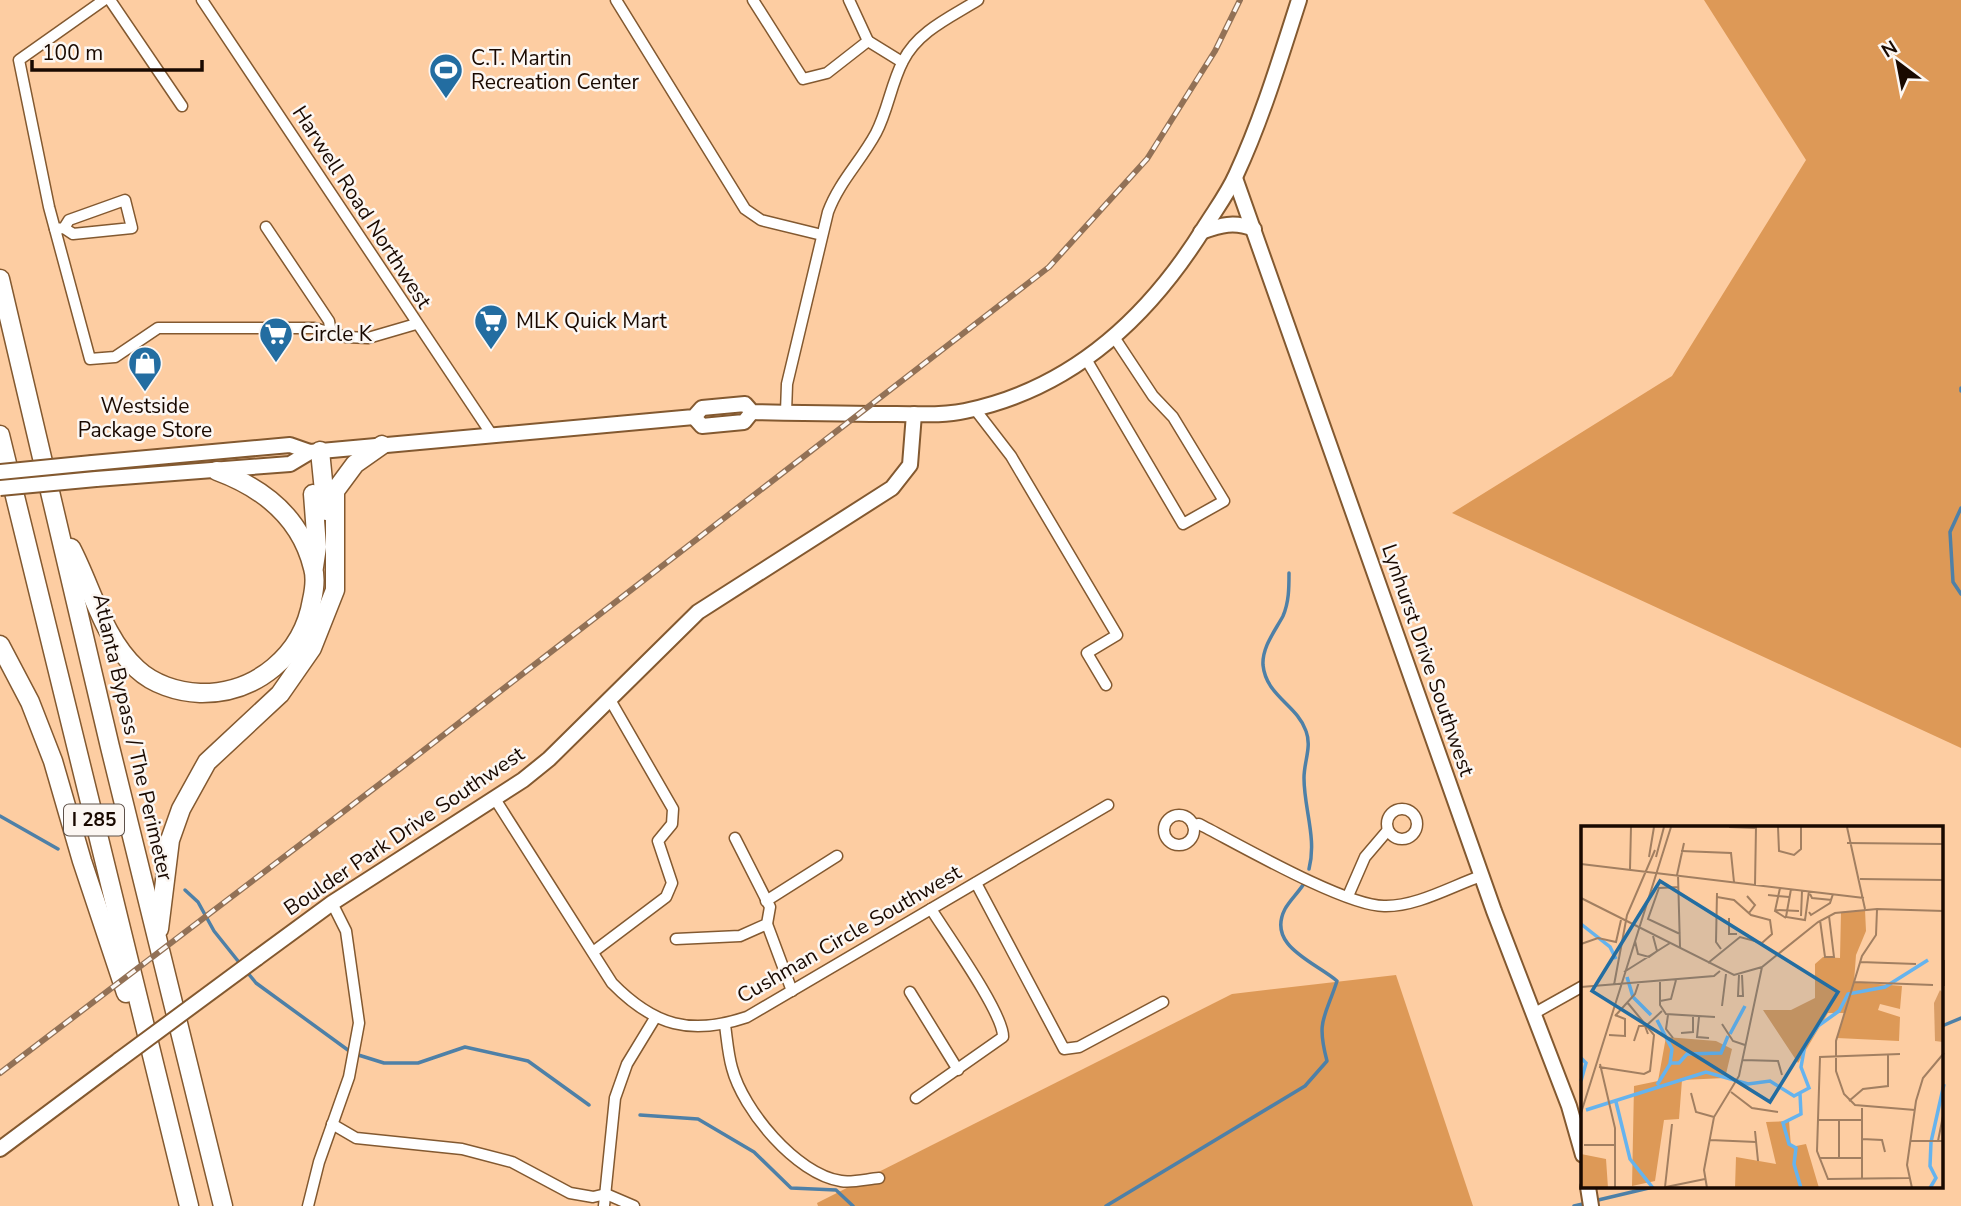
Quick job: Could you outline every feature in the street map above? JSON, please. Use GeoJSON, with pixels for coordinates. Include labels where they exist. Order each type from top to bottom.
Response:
{"type":"FeatureCollection","features":[{"type":"Feature","properties":{"kind":"highway","name":"Atlanta Bypass / The Perimeter"},"geometry":{"type":"LineString","coordinates":[[0,279],[223,1206]]}},
{"type":"Feature","properties":{"kind":"highway","name":"I 285"},"geometry":{"type":"LineString","coordinates":[[0,435],[189,1206]]}},
{"type":"Feature","properties":{"kind":"highway"},"geometry":{"type":"LineString","coordinates":[[158,939],[170,840],[188,792],[217,751],[292,680],[312,648],[335,590],[335,491],[355,464],[382,445]]}},
{"type":"Feature","properties":{"kind":"highway"},"geometry":{"type":"LineString","coordinates":[[60,526],[122,654],[145,676],[178,690],[228,691],[275,668],[305,628],[313,596],[317,547],[315,452]]}},
{"type":"Feature","properties":{"kind":"highway"},"geometry":{"type":"LineString","coordinates":[[315,452],[328,567],[320,626]]}},
{"type":"Feature","properties":{"kind":"highway"},"geometry":{"type":"LineString","coordinates":[[217,471],[254,487],[279,508],[300,535],[314,569]]}},
{"type":"Feature","properties":{"kind":"highway"},"geometry":{"type":"LineString","coordinates":[[0,645],[30,702],[53,761],[105,935],[157,1077]]}},
{"type":"Feature","properties":{"kind":"street"},"geometry":{"type":"LineString","coordinates":[[104,0],[19,60],[90,359],[115,357],[158,328],[314,328],[368,338],[416,324]]}},
{"type":"Feature","properties":{"kind":"street"},"geometry":{"type":"LineString","coordinates":[[110,0],[182,106]]}},
{"type":"Feature","properties":{"kind":"street","name":"Harwell Road Northwest"},"geometry":{"type":"LineString","coordinates":[[202,0],[492,435]]}},
{"type":"Feature","properties":{"kind":"street"},"geometry":{"type":"LineString","coordinates":[[617,0],[745,209],[761,220],[822,235]]}},
{"type":"Feature","properties":{"kind":"street"},"geometry":{"type":"LineString","coordinates":[[754,0],[803,79],[827,73],[868,41]]}},
{"type":"Feature","properties":{"kind":"street"},"geometry":{"type":"LineString","coordinates":[[849,0],[868,41],[902,62]]}},
{"type":"Feature","properties":{"kind":"street"},"geometry":{"type":"LineString","coordinates":[[786,412],[787,384],[822,235],[835,192],[875,135],[902,62],[924,34],[978,0]]}},
{"type":"Feature","properties":{"kind":"street"},"geometry":{"type":"LineString","coordinates":[[0,488],[290,464],[315,452],[694,417],[702,408],[721,406],[745,404],[752,412],[914,414],[974,408],[1007,399],[1050,381],[1086,359],[1114,337],[1154,298],[1235,178],[1267,98],[1299,0]]}},
{"type":"Feature","properties":{"kind":"street","name":"Lynhurst Drive Southwest"},"geometry":{"type":"LineString","coordinates":[[1235,178],[1481,876],[1569,1106],[1581,1148]]}},
{"type":"Feature","properties":{"kind":"street"},"geometry":{"type":"LineString","coordinates":[[125,200],[132,228],[73,234],[59,228],[69,220],[125,200]]}},
{"type":"Feature","properties":{"kind":"street"},"geometry":{"type":"LineString","coordinates":[[1201,232],[1224,224],[1238,224],[1254,229]]}},
{"type":"Feature","properties":{"kind":"street"},"geometry":{"type":"LineString","coordinates":[[266,227],[328,321],[331,333]]}},
{"type":"Feature","properties":{"kind":"street"},"geometry":{"type":"LineString","coordinates":[[1086,359],[1183,524],[1224,501],[1173,418],[1153,396],[1114,337]]}},
{"type":"Feature","properties":{"kind":"street"},"geometry":{"type":"LineString","coordinates":[[974,408],[1011,456],[1117,635],[1087,653],[1106,685]]}},
{"type":"Feature","properties":{"kind":"street","name":"Boulder Park Drive Southwest"},"geometry":{"type":"LineString","coordinates":[[0,1149],[332,903],[495,799],[549,758],[698,612],[891,488],[910,465],[914,414]]}},
{"type":"Feature","properties":{"kind":"street"},"geometry":{"type":"LineString","coordinates":[[0,472],[289,445],[315,452]]}},
{"type":"Feature","properties":{"kind":"street"},"geometry":{"type":"LineString","coordinates":[[593,952],[666,897],[672,883],[657,841],[671,824],[673,809],[609,698]]}},
{"type":"Feature","properties":{"kind":"street","name":"Cushman Circle Southwest"},"geometry":{"type":"LineString","coordinates":[[495,799],[612,983],[632,1004],[655,1018],[701,1028],[725,1025],[747,1017],[1108,805]]}},
{"type":"Feature","properties":{"kind":"street"},"geometry":{"type":"LineString","coordinates":[[1193,825],[1199,824],[1370,905],[1387,907],[1481,876]]}},
{"type":"Feature","properties":{"kind":"street"},"geometry":{"type":"LineString","coordinates":[[1348,896],[1365,858],[1388,830]]}},
{"type":"Feature","properties":{"kind":"street"},"geometry":{"type":"LineString","coordinates":[[735,838],[770,907],[767,924],[792,991]]}},
{"type":"Feature","properties":{"kind":"street"},"geometry":{"type":"LineString","coordinates":[[766,901],[837,856]]}},
{"type":"Feature","properties":{"kind":"street"},"geometry":{"type":"LineString","coordinates":[[976,883],[1063,1049],[1079,1047],[1163,1002]]}},
{"type":"Feature","properties":{"kind":"street"},"geometry":{"type":"LineString","coordinates":[[308,1206],[349,1077],[359,1023],[346,931],[332,903]]}},
{"type":"Feature","properties":{"kind":"street"},"geometry":{"type":"LineString","coordinates":[[916,1098],[1003,1037],[1003,1029],[932,909]]}},
{"type":"Feature","properties":{"kind":"street"},"geometry":{"type":"LineString","coordinates":[[676,939],[740,936],[767,924]]}},
{"type":"Feature","properties":{"kind":"street"},"geometry":{"type":"LineString","coordinates":[[1533,1014],[1581,987]]}},
{"type":"Feature","properties":{"kind":"street"},"geometry":{"type":"LineString","coordinates":[[910,992],[958,1070]]}},
{"type":"Feature","properties":{"kind":"street"},"geometry":{"type":"LineString","coordinates":[[604,1206],[609,1129],[614,1098],[628,1065],[655,1018]]}},
{"type":"Feature","properties":{"kind":"street"},"geometry":{"type":"LineString","coordinates":[[725,1025],[732,1069],[743,1093],[779,1145],[799,1162],[841,1181],[879,1178]]}},
{"type":"Feature","properties":{"kind":"street"},"geometry":{"type":"LineString","coordinates":[[332,1124],[356,1138],[462,1149],[512,1162],[570,1193],[593,1197],[606,1194],[634,1206]]}},
{"type":"Feature","properties":{"kind":"street"},"geometry":{"type":"LineString","coordinates":[[1588,1188],[1591,1206]]}},
{"type":"Feature","properties":{"kind":"shaded area"},"geometry":{"type":"Polygon","coordinates":[[[1704,0],[1961,0],[1961,748],[1452,513],[1672,376],[1806,160],[1704,0]]]}},
{"type":"Feature","properties":{"kind":"shaded area"},"geometry":{"type":"Polygon","coordinates":[[[1396,975],[1473,1206],[818,1206],[817,1203],[1232,994],[1396,975]]]}},
{"type":"Feature","properties":{"kind":"waterway"},"geometry":{"type":"LineString","coordinates":[[1961,508],[1950,532],[1953,582],[1961,594]]}},
{"type":"Feature","properties":{"kind":"waterway"},"geometry":{"type":"LineString","coordinates":[[1289,573],[1289,590],[1283,616],[1267,646],[1263,665],[1270,685],[1302,722],[1308,737],[1304,778],[1312,846],[1309,869]]}},
{"type":"Feature","properties":{"kind":"waterway"},"geometry":{"type":"LineString","coordinates":[[0,816],[58,849]]}},
{"type":"Feature","properties":{"kind":"waterway"},"geometry":{"type":"LineString","coordinates":[[1106,1206],[1305,1086],[1327,1061],[1322,1027],[1337,981],[1296,952],[1282,933],[1281,922],[1285,909],[1305,882]]}},
{"type":"Feature","properties":{"kind":"waterway"},"geometry":{"type":"LineString","coordinates":[[185,890],[198,902],[214,931],[242,966]]}},
{"type":"Feature","properties":{"kind":"waterway"},"geometry":{"type":"LineString","coordinates":[[247,972],[256,983],[352,1053],[384,1063],[418,1063],[465,1047],[528,1061],[589,1105]]}},
{"type":"Feature","properties":{"kind":"waterway"},"geometry":{"type":"LineString","coordinates":[[1944,1025],[1961,1018]]}},
{"type":"Feature","properties":{"kind":"waterway"},"geometry":{"type":"LineString","coordinates":[[640,1115],[698,1119],[754,1152],[791,1188],[836,1190],[853,1206]]}},
{"type":"Feature","properties":{"kind":"waterway"},"geometry":{"type":"LineString","coordinates":[[1594,1201],[1649,1188]]}},
{"type":"Feature","properties":{"kind":"waterway"},"geometry":{"type":"LineString","coordinates":[[1574,1206],[1587,1203]]}},
{"type":"Feature","properties":{"kind":"railway"},"geometry":{"type":"LineString","coordinates":[[0,1073],[406,764],[1049,267],[1147,159],[1215,51],[1240,0]]}},
{"type":"Feature","properties":{"kind":"place","name":"C.T. Martin Recreation Center"},"geometry":{"type":"Point","coordinates":[446,100]}},
{"type":"Feature","properties":{"kind":"place","name":"MLK Quick Mart"},"geometry":{"type":"Point","coordinates":[491,351]}},
{"type":"Feature","properties":{"kind":"place","name":"Circle K"},"geometry":{"type":"Point","coordinates":[276,364]}},
{"type":"Feature","properties":{"kind":"place","name":"Westside Package Store"},"geometry":{"type":"Point","coordinates":[145,393]}}]}
